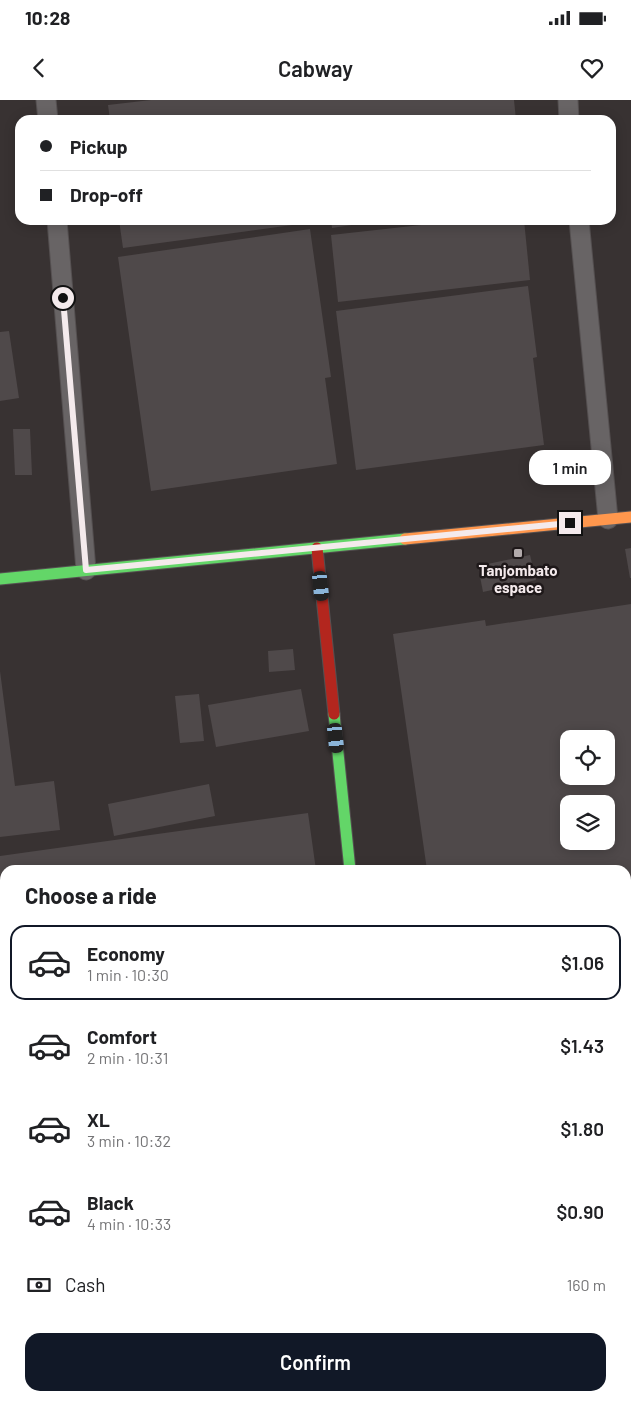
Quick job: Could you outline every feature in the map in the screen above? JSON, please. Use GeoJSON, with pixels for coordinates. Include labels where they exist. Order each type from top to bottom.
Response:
{"type":"FeatureCollection","features":[{"type":"Feature","properties":{"kind":"street"},"geometry":{"type":"LineString","coordinates":[[0,579],[631,517]]}},
{"type":"Feature","properties":{"kind":"street"},"geometry":{"type":"LineString","coordinates":[[317,548],[349,865]]}},
{"type":"Feature","properties":{"kind":"lane"},"geometry":{"type":"LineString","coordinates":[[46,100],[48,115]]}},
{"type":"Feature","properties":{"kind":"lane"},"geometry":{"type":"LineString","coordinates":[[568,100],[570,115]]}},
{"type":"Feature","properties":{"kind":"lane"},"geometry":{"type":"LineString","coordinates":[[57,225],[86,570]]}},
{"type":"Feature","properties":{"kind":"lane"},"geometry":{"type":"LineString","coordinates":[[579,225],[608,519]]}},
{"type":"Feature","properties":{"kind":"building"},"geometry":{"type":"Polygon","coordinates":[[[151,100],[514,100],[516,115],[109,115],[108,105],[151,100]]]}},
{"type":"Feature","properties":{"kind":"building"},"geometry":{"type":"Polygon","coordinates":[[[120,225],[292,225],[123,248],[120,225]]]}},
{"type":"Feature","properties":{"kind":"building"},"geometry":{"type":"Polygon","coordinates":[[[332,225],[352,225],[332,228],[332,225]]]}},
{"type":"Feature","properties":{"kind":"building"},"geometry":{"type":"Polygon","coordinates":[[[421,225],[524,225],[530,280],[338,302],[331,235],[421,225]]]}},
{"type":"Feature","properties":{"kind":"building"},"geometry":{"type":"Polygon","coordinates":[[[310,229],[331,377],[325,378],[337,464],[151,491],[118,257],[310,229]]]}},
{"type":"Feature","properties":{"kind":"building"},"geometry":{"type":"Polygon","coordinates":[[[528,286],[537,357],[533,358],[544,445],[356,470],[336,311],[528,286]]]}},
{"type":"Feature","properties":{"kind":"building"},"geometry":{"type":"Polygon","coordinates":[[[9,331],[19,398],[0,401],[0,332],[9,331]]]}},
{"type":"Feature","properties":{"kind":"building"},"geometry":{"type":"Polygon","coordinates":[[[13,429],[30,429],[32,475],[15,475],[13,429]]]}},
{"type":"Feature","properties":{"kind":"building"},"geometry":{"type":"Polygon","coordinates":[[[631,548],[631,578],[630,578],[625,549],[631,548]]]}},
{"type":"Feature","properties":{"kind":"building"},"geometry":{"type":"Polygon","coordinates":[[[530,555],[536,580],[483,592],[478,566],[530,555]]]}},
{"type":"Feature","properties":{"kind":"building"},"geometry":{"type":"Polygon","coordinates":[[[631,604],[631,865],[426,865],[393,634],[485,620],[486,626],[631,604]]]}},
{"type":"Feature","properties":{"kind":"building"},"geometry":{"type":"Polygon","coordinates":[[[293,649],[295,670],[269,672],[268,651],[293,649]]]}},
{"type":"Feature","properties":{"kind":"building"},"geometry":{"type":"Polygon","coordinates":[[[0,671],[15,786],[54,781],[60,830],[0,837],[0,671]]]}},
{"type":"Feature","properties":{"kind":"building"},"geometry":{"type":"Polygon","coordinates":[[[301,689],[309,731],[216,747],[208,705],[301,689]]]}},
{"type":"Feature","properties":{"kind":"building"},"geometry":{"type":"Polygon","coordinates":[[[199,694],[204,741],[180,743],[175,696],[199,694]]]}},
{"type":"Feature","properties":{"kind":"building"},"geometry":{"type":"Polygon","coordinates":[[[209,784],[215,816],[114,836],[108,804],[209,784]]]}},
{"type":"Feature","properties":{"kind":"building"},"geometry":{"type":"Polygon","coordinates":[[[308,813],[315,865],[0,865],[0,856],[308,813]]]}},
{"type":"Feature","properties":{"kind":"traffic: fast"},"geometry":{"type":"LineString","coordinates":[[0,579],[405,539]]}},
{"type":"Feature","properties":{"kind":"traffic: fast"},"geometry":{"type":"LineString","coordinates":[[334,714],[349,865]]}},
{"type":"Feature","properties":{"kind":"traffic: slow"},"geometry":{"type":"LineString","coordinates":[[405,539],[631,517]]}},
{"type":"Feature","properties":{"kind":"traffic: jam"},"geometry":{"type":"LineString","coordinates":[[317,548],[334,714]]}},
{"type":"Feature","properties":{"kind":"place","name":"Tanjombato espace"},"geometry":{"type":"Point","coordinates":[518,553]}},
{"type":"Feature","properties":{"kind":"route"},"geometry":{"type":"LineString","coordinates":[[63,298],[86,570],[570,523]]}}]}
